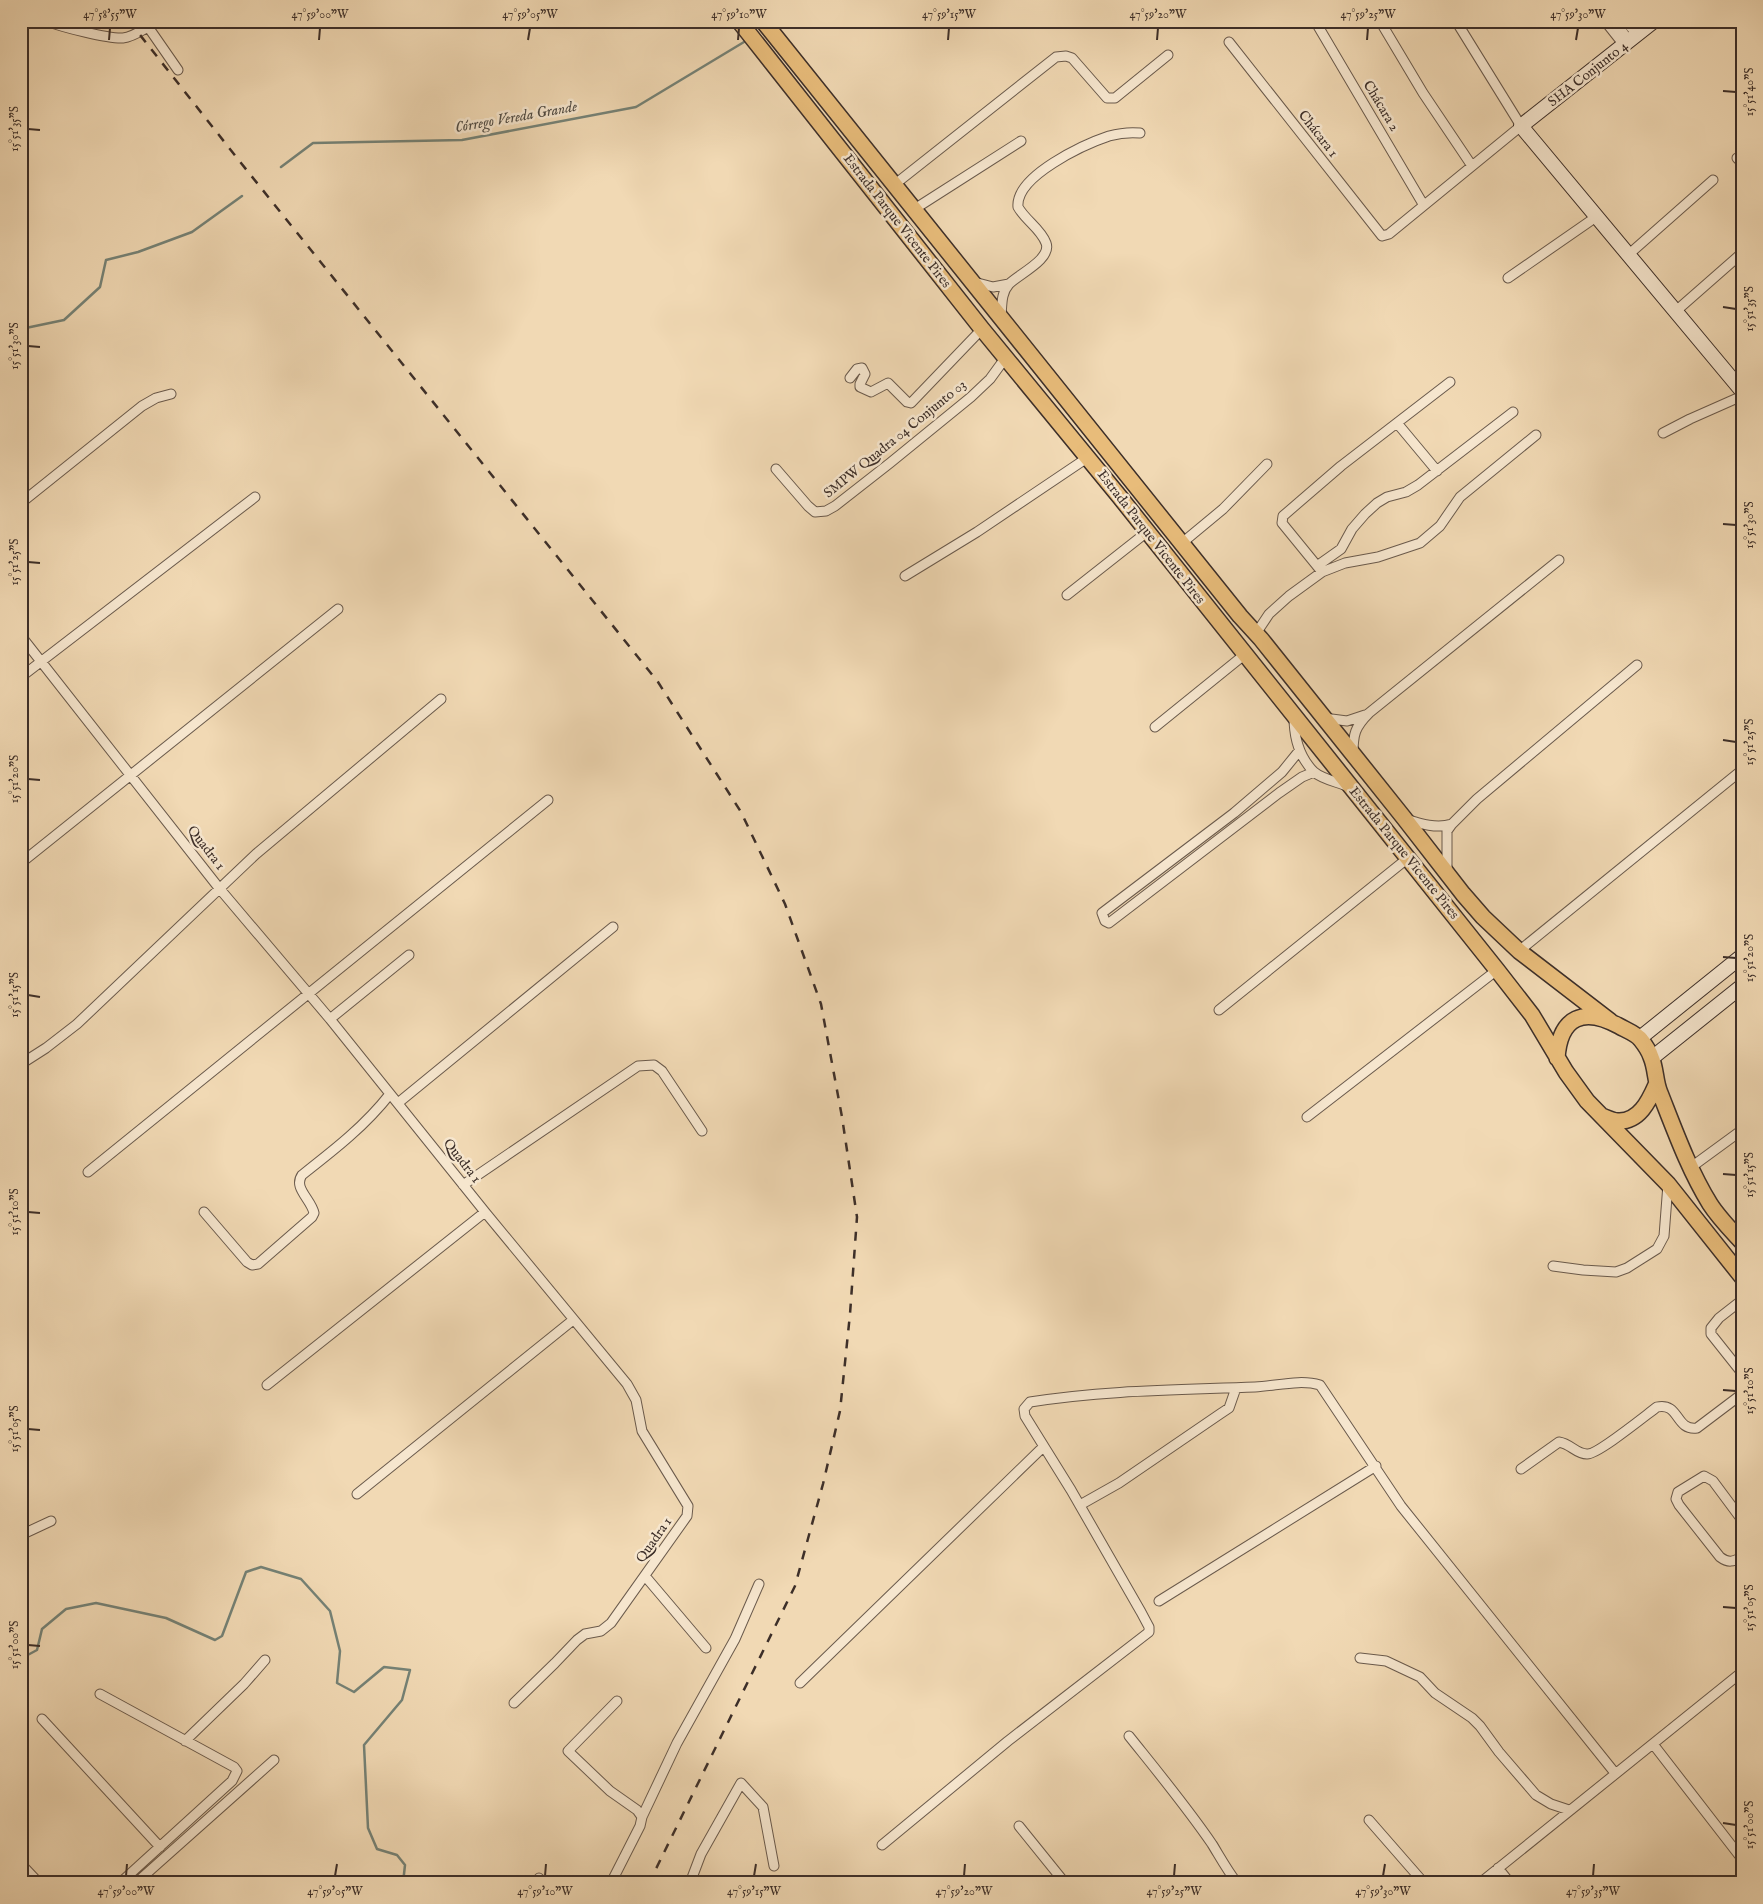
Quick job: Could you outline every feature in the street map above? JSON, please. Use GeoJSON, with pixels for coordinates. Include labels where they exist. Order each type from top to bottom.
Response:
{"type":"FeatureCollection","features":[{"type":"Feature","properties":{"kind":"main road","name":"Estrada Parque Vicente Pires"},"geometry":{"type":"LineString","coordinates":[[739,21],[982,330],[1006,357],[1497,970],[1532,1015],[1557,1058]]}},
{"type":"Feature","properties":{"kind":"main road","name":"Estrada Parque Vicente Pires"},"geometry":{"type":"LineString","coordinates":[[763,21],[1240,616],[1261,639],[1463,894],[1483,917],[1519,951],[1610,1021]]}},
{"type":"Feature","properties":{"kind":"main road"},"geometry":{"type":"LineString","coordinates":[[1154,508],[1146,517],[1146,531],[1155,538],[1161,531],[1170,528]]}},
{"type":"Feature","properties":{"kind":"main road"},"geometry":{"type":"LineString","coordinates":[[1742,1242],[1711,1206],[1690,1168],[1656,1085],[1652,1058],[1640,1038],[1610,1021],[1595,1016],[1580,1017],[1570,1023],[1562,1033],[1558,1043],[1557,1058],[1579,1090],[1601,1116],[1668,1184],[1742,1277]]}},
{"type":"Feature","properties":{"kind":"main road"},"geometry":{"type":"LineString","coordinates":[[1601,1116],[1618,1121],[1634,1116],[1646,1107],[1656,1085]]}},
{"type":"Feature","properties":{"kind":"street"},"geometry":{"type":"LineString","coordinates":[[47,21],[88,32],[123,38],[138,32],[146,24],[178,70]]}},
{"type":"Feature","properties":{"kind":"street","name":"Chácara 2"},"geometry":{"type":"LineString","coordinates":[[1314,21],[1423,204]]}},
{"type":"Feature","properties":{"kind":"street"},"geometry":{"type":"LineString","coordinates":[[1380,21],[1423,93],[1472,166]]}},
{"type":"Feature","properties":{"kind":"street"},"geometry":{"type":"LineString","coordinates":[[1456,21],[1521,126],[1742,390]]}},
{"type":"Feature","properties":{"kind":"street"},"geometry":{"type":"LineString","coordinates":[[1605,21],[1630,41]]}},
{"type":"Feature","properties":{"kind":"street"},"geometry":{"type":"LineString","coordinates":[[1615,21],[1630,41]]}},
{"type":"Feature","properties":{"kind":"street"},"geometry":{"type":"LineString","coordinates":[[1626,21],[1630,41]]}},
{"type":"Feature","properties":{"kind":"street","name":"SHA Conjunto 4"},"geometry":{"type":"LineString","coordinates":[[1521,126],[1654,21]]}},
{"type":"Feature","properties":{"kind":"street","name":"Chácara 1"},"geometry":{"type":"LineString","coordinates":[[1229,42],[1382,236],[1389,234],[1423,204]]}},
{"type":"Feature","properties":{"kind":"street"},"geometry":{"type":"LineString","coordinates":[[894,185],[1056,58],[1066,56],[1072,58],[1107,98],[1110,99],[1115,98],[1168,55]]}},
{"type":"Feature","properties":{"kind":"street"},"geometry":{"type":"LineString","coordinates":[[1423,204],[1521,126]]}},
{"type":"Feature","properties":{"kind":"street"},"geometry":{"type":"LineString","coordinates":[[1001,318],[1002,300],[1009,284],[1042,258],[1047,246],[1044,238],[1018,207],[1017,201],[1022,190],[1056,161],[1082,147],[1126,132],[1140,133]]}},
{"type":"Feature","properties":{"kind":"street"},"geometry":{"type":"LineString","coordinates":[[913,210],[1020,141]]}},
{"type":"Feature","properties":{"kind":"street"},"geometry":{"type":"LineString","coordinates":[[1628,255],[1713,180]]}},
{"type":"Feature","properties":{"kind":"street"},"geometry":{"type":"LineString","coordinates":[[1508,278],[1596,217]]}},
{"type":"Feature","properties":{"kind":"street"},"geometry":{"type":"LineString","coordinates":[[1676,311],[1742,253]]}},
{"type":"Feature","properties":{"kind":"street"},"geometry":{"type":"LineString","coordinates":[[974,282],[993,286],[1009,284]]}},
{"type":"Feature","properties":{"kind":"street"},"geometry":{"type":"LineString","coordinates":[[850,378],[858,369],[862,368],[865,374],[860,387],[871,392],[888,383],[907,402],[911,403],[982,330]]}},
{"type":"Feature","properties":{"kind":"street","name":"SMPW Quadra 04 Conjunto 03"},"geometry":{"type":"LineString","coordinates":[[776,469],[815,512],[826,511],[858,488],[971,397],[990,379],[1006,357]]}},
{"type":"Feature","properties":{"kind":"street"},"geometry":{"type":"LineString","coordinates":[[1319,569],[1282,523],[1283,516],[1341,466],[1450,382]]}},
{"type":"Feature","properties":{"kind":"street"},"geometry":{"type":"LineString","coordinates":[[21,503],[142,406],[156,398],[171,394]]}},
{"type":"Feature","properties":{"kind":"street"},"geometry":{"type":"LineString","coordinates":[[1663,434],[1690,419],[1742,396]]}},
{"type":"Feature","properties":{"kind":"street"},"geometry":{"type":"LineString","coordinates":[[1261,639],[1259,629],[1269,614],[1340,549],[1364,514],[1388,497],[1406,492],[1513,412]]}},
{"type":"Feature","properties":{"kind":"street"},"geometry":{"type":"LineString","coordinates":[[1397,423],[1436,471]]}},
{"type":"Feature","properties":{"kind":"street"},"geometry":{"type":"LineString","coordinates":[[1319,569],[1378,557],[1420,544],[1440,526],[1460,497],[1536,435]]}},
{"type":"Feature","properties":{"kind":"street"},"geometry":{"type":"LineString","coordinates":[[905,576],[977,532],[1087,458]]}},
{"type":"Feature","properties":{"kind":"street"},"geometry":{"type":"LineString","coordinates":[[1182,543],[1223,509],[1267,464]]}},
{"type":"Feature","properties":{"kind":"street"},"geometry":{"type":"LineString","coordinates":[[21,677],[255,497]]}},
{"type":"Feature","properties":{"kind":"street"},"geometry":{"type":"LineString","coordinates":[[1067,595],[1146,531]]}},
{"type":"Feature","properties":{"kind":"street"},"geometry":{"type":"LineString","coordinates":[[1324,718],[1347,721],[1358,719],[1369,713],[1559,560]]}},
{"type":"Feature","properties":{"kind":"street"},"geometry":{"type":"LineString","coordinates":[[21,863],[338,609]]}},
{"type":"Feature","properties":{"kind":"street"},"geometry":{"type":"LineString","coordinates":[[1240,616],[1255,619],[1269,614]]}},
{"type":"Feature","properties":{"kind":"street","name":"Quadra 1"},"geometry":{"type":"LineString","coordinates":[[21,636],[42,660],[220,888],[330,1019],[632,1393],[638,1408],[642,1432],[688,1506],[687,1516],[606,1628],[601,1631],[585,1634],[577,1640],[556,1664],[514,1703]]}},
{"type":"Feature","properties":{"kind":"street"},"geometry":{"type":"LineString","coordinates":[[1155,727],[1244,655]]}},
{"type":"Feature","properties":{"kind":"street"},"geometry":{"type":"LineString","coordinates":[[1447,874],[1447,831],[1452,824],[1477,799],[1638,665]]}},
{"type":"Feature","properties":{"kind":"street"},"geometry":{"type":"LineString","coordinates":[[21,1064],[46,1048],[76,1024],[220,888],[304,814],[441,699]]}},
{"type":"Feature","properties":{"kind":"street"},"geometry":{"type":"LineString","coordinates":[[1353,755],[1356,728],[1369,713]]}},
{"type":"Feature","properties":{"kind":"street"},"geometry":{"type":"LineString","coordinates":[[1294,716],[1294,733],[1299,751],[1314,772],[1352,788]]}},
{"type":"Feature","properties":{"kind":"street"},"geometry":{"type":"LineString","coordinates":[[1299,751],[1291,762],[1234,813],[1102,913],[1105,921],[1109,923],[1279,793],[1302,777],[1314,772]]}},
{"type":"Feature","properties":{"kind":"street"},"geometry":{"type":"LineString","coordinates":[[1519,951],[1742,770]]}},
{"type":"Feature","properties":{"kind":"street"},"geometry":{"type":"LineString","coordinates":[[1269,782],[1279,793]]}},
{"type":"Feature","properties":{"kind":"street"},"geometry":{"type":"LineString","coordinates":[[88,1172],[548,800]]}},
{"type":"Feature","properties":{"kind":"street"},"geometry":{"type":"LineString","coordinates":[[1234,813],[1241,821]]}},
{"type":"Feature","properties":{"kind":"street"},"geometry":{"type":"LineString","coordinates":[[1404,818],[1435,826],[1452,824]]}},
{"type":"Feature","properties":{"kind":"street"},"geometry":{"type":"LineString","coordinates":[[1179,856],[1186,864]]}},
{"type":"Feature","properties":{"kind":"street"},"geometry":{"type":"LineString","coordinates":[[1219,1010],[1408,858]]}},
{"type":"Feature","properties":{"kind":"street"},"geometry":{"type":"LineString","coordinates":[[398,1103],[612,927]]}},
{"type":"Feature","properties":{"kind":"street"},"geometry":{"type":"LineString","coordinates":[[330,1019],[409,955]]}},
{"type":"Feature","properties":{"kind":"street"},"geometry":{"type":"LineString","coordinates":[[1640,1038],[1742,956]]}},
{"type":"Feature","properties":{"kind":"street"},"geometry":{"type":"LineString","coordinates":[[1307,1117],[1497,970]]}},
{"type":"Feature","properties":{"kind":"street"},"geometry":{"type":"LineString","coordinates":[[1652,1058],[1742,986]]}},
{"type":"Feature","properties":{"kind":"street"},"geometry":{"type":"LineString","coordinates":[[463,1185],[638,1066],[654,1065],[662,1070],[702,1131]]}},
{"type":"Feature","properties":{"kind":"street"},"geometry":{"type":"LineString","coordinates":[[204,1212],[246,1262],[252,1265],[258,1264],[312,1217],[314,1212],[299,1186],[302,1174],[351,1137],[375,1113],[390,1094]]}},
{"type":"Feature","properties":{"kind":"street"},"geometry":{"type":"LineString","coordinates":[[1690,1168],[1742,1130]]}},
{"type":"Feature","properties":{"kind":"street"},"geometry":{"type":"LineString","coordinates":[[1552,1266],[1616,1272],[1627,1268],[1657,1249],[1664,1236],[1668,1184]]}},
{"type":"Feature","properties":{"kind":"street"},"geometry":{"type":"LineString","coordinates":[[267,1385],[485,1212]]}},
{"type":"Feature","properties":{"kind":"street"},"geometry":{"type":"LineString","coordinates":[[1742,1300],[1719,1318],[1711,1328],[1711,1334],[1742,1373]]}},
{"type":"Feature","properties":{"kind":"street"},"geometry":{"type":"LineString","coordinates":[[357,1494],[573,1320]]}},
{"type":"Feature","properties":{"kind":"street"},"geometry":{"type":"LineString","coordinates":[[882,1845],[1008,1741],[1149,1632],[1149,1627],[1141,1612],[1080,1505],[1025,1416],[1024,1408],[1030,1402],[1108,1392],[1236,1388],[1306,1383],[1320,1385],[1406,1512],[1615,1773]]}},
{"type":"Feature","properties":{"kind":"street"},"geometry":{"type":"LineString","coordinates":[[1080,1505],[1119,1483],[1229,1408],[1236,1388]]}},
{"type":"Feature","properties":{"kind":"street"},"geometry":{"type":"LineString","coordinates":[[1521,1469],[1559,1442],[1569,1445],[1579,1453],[1592,1454],[1657,1407],[1667,1406],[1672,1409],[1685,1427],[1697,1428],[1742,1394]]}},
{"type":"Feature","properties":{"kind":"street"},"geometry":{"type":"LineString","coordinates":[[800,1683],[1040,1450],[1045,1448]]}},
{"type":"Feature","properties":{"kind":"street"},"geometry":{"type":"LineString","coordinates":[[1160,1601],[1376,1466]]}},
{"type":"Feature","properties":{"kind":"street"},"geometry":{"type":"LineString","coordinates":[[1742,1520],[1713,1481],[1704,1476],[1676,1495],[1678,1505],[1720,1557],[1730,1562],[1742,1557]]}},
{"type":"Feature","properties":{"kind":"street"},"geometry":{"type":"LineString","coordinates":[[21,1536],[51,1521]]}},
{"type":"Feature","properties":{"kind":"street"},"geometry":{"type":"LineString","coordinates":[[645,1576],[706,1648]]}},
{"type":"Feature","properties":{"kind":"street"},"geometry":{"type":"LineString","coordinates":[[611,1883],[640,1826],[642,1817],[677,1743],[735,1639],[759,1584]]}},
{"type":"Feature","properties":{"kind":"street"},"geometry":{"type":"LineString","coordinates":[[1360,1658],[1386,1661],[1420,1677],[1435,1693],[1472,1718],[1480,1726],[1499,1752],[1536,1795],[1551,1804],[1569,1810]]}},
{"type":"Feature","properties":{"kind":"street"},"geometry":{"type":"LineString","coordinates":[[185,1741],[244,1684],[265,1660]]}},
{"type":"Feature","properties":{"kind":"street"},"geometry":{"type":"LineString","coordinates":[[1480,1883],[1742,1672]]}},
{"type":"Feature","properties":{"kind":"street"},"geometry":{"type":"LineString","coordinates":[[100,1694],[234,1766],[237,1774],[232,1781],[120,1883]]}},
{"type":"Feature","properties":{"kind":"street"},"geometry":{"type":"LineString","coordinates":[[617,1702],[568,1751],[610,1790],[637,1810],[642,1817]]}},
{"type":"Feature","properties":{"kind":"street"},"geometry":{"type":"LineString","coordinates":[[42,1719],[160,1847]]}},
{"type":"Feature","properties":{"kind":"street"},"geometry":{"type":"LineString","coordinates":[[1129,1736],[1213,1845],[1237,1883]]}},
{"type":"Feature","properties":{"kind":"street"},"geometry":{"type":"LineString","coordinates":[[1653,1744],[1742,1859]]}},
{"type":"Feature","properties":{"kind":"street"},"geometry":{"type":"LineString","coordinates":[[136,1883],[274,1760]]}},
{"type":"Feature","properties":{"kind":"street"},"geometry":{"type":"LineString","coordinates":[[690,1883],[701,1854],[741,1783],[763,1807],[774,1866]]}},
{"type":"Feature","properties":{"kind":"street"},"geometry":{"type":"LineString","coordinates":[[1369,1820],[1424,1883]]}},
{"type":"Feature","properties":{"kind":"street"},"geometry":{"type":"LineString","coordinates":[[1019,1826],[1065,1883]]}},
{"type":"Feature","properties":{"kind":"street"},"geometry":{"type":"LineString","coordinates":[[21,1864],[39,1883]]}},
{"type":"Feature","properties":{"kind":"street"},"geometry":{"type":"LineString","coordinates":[[1498,1868],[1510,1883]]}},
{"type":"Feature","properties":{"kind":"waterway","name":"Córrego Vereda Grande"},"geometry":{"type":"LineString","coordinates":[[815,21],[824,25],[827,21]]}},
{"type":"Feature","properties":{"kind":"waterway","name":"Córrego Vereda Grande"},"geometry":{"type":"LineString","coordinates":[[281,167],[313,143],[462,140],[636,107],[744,42]]}},
{"type":"Feature","properties":{"kind":"waterway","name":"Córrego Vereda Grande"},"geometry":{"type":"LineString","coordinates":[[21,329],[64,320],[100,287],[106,260],[138,252],[192,232],[242,196]]}},
{"type":"Feature","properties":{"kind":"waterway"},"geometry":{"type":"LineString","coordinates":[[21,1656],[24,1657],[37,1650],[42,1629],[66,1609],[96,1603],[166,1618],[215,1640],[222,1636],[246,1572],[261,1567],[301,1579],[330,1611],[340,1651],[337,1683],[354,1692],[384,1667],[410,1670],[402,1700],[364,1745],[368,1828],[377,1849],[397,1855],[405,1865],[403,1883]]}},
{"type":"Feature","properties":{"kind":"railway"},"geometry":{"type":"LineString","coordinates":[[129,21],[658,682],[741,812],[785,904],[821,1004],[842,1117],[857,1217],[840,1411],[823,1484],[795,1586],[649,1883]]}}]}
